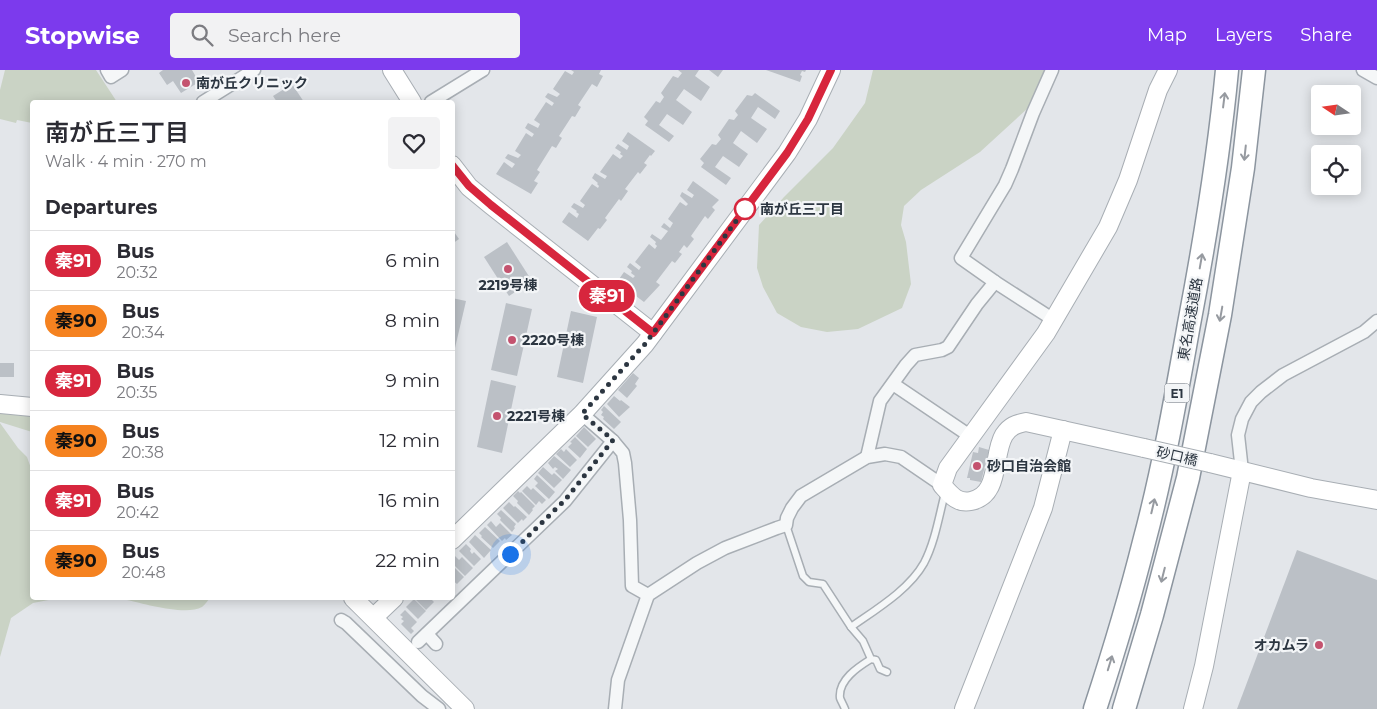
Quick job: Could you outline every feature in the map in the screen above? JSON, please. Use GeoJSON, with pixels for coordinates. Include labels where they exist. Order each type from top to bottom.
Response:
{"type":"FeatureCollection","features":[{"type":"Feature","properties":{"kind":"highway","name":"東名高速道路"},"geometry":{"type":"LineString","coordinates":[[1095,709],[1145,541],[1172,416],[1204,242],[1225,98],[1227,70]]}},
{"type":"Feature","properties":{"kind":"highway","name":"東名高速道路"},"geometry":{"type":"LineString","coordinates":[[1124,709],[1152,615],[1188,478],[1220,315],[1243,168],[1254,70]]}},
{"type":"Feature","properties":{"kind":"street"},"geometry":{"type":"LineString","coordinates":[[107,70],[111,77],[122,70]]}},
{"type":"Feature","properties":{"kind":"street"},"geometry":{"type":"LineString","coordinates":[[206,100],[254,70]]}},
{"type":"Feature","properties":{"kind":"street"},"geometry":{"type":"LineString","coordinates":[[392,70],[411,100]]}},
{"type":"Feature","properties":{"kind":"street"},"geometry":{"type":"LineString","coordinates":[[434,100],[483,70]]}},
{"type":"Feature","properties":{"kind":"street"},"geometry":{"type":"LineString","coordinates":[[455,537],[582,414],[645,344],[787,153],[808,119],[831,70]]}},
{"type":"Feature","properties":{"kind":"street"},"geometry":{"type":"LineString","coordinates":[[1052,70],[1005,185],[961,258],[1054,320]]}},
{"type":"Feature","properties":{"kind":"street"},"geometry":{"type":"LineString","coordinates":[[615,709],[618,680],[648,595],[697,563],[725,548],[786,525],[792,508],[802,496],[867,457],[885,454],[901,457],[944,487],[948,468],[1046,333],[1108,226],[1128,180],[1158,90],[1168,70]]}},
{"type":"Feature","properties":{"kind":"street"},"geometry":{"type":"LineString","coordinates":[[1363,70],[1377,78]]}},
{"type":"Feature","properties":{"kind":"street"},"geometry":{"type":"LineString","coordinates":[[455,169],[469,186],[491,205],[653,333]]}},
{"type":"Feature","properties":{"kind":"street"},"geometry":{"type":"LineString","coordinates":[[867,457],[880,401],[906,365],[915,355],[942,350],[948,347],[977,304],[995,282]]}},
{"type":"Feature","properties":{"kind":"street"},"geometry":{"type":"LineString","coordinates":[[1193,709],[1204,666],[1242,471],[1238,434],[1242,419],[1251,402],[1283,374],[1364,332],[1377,321]]}},
{"type":"Feature","properties":{"kind":"street"},"geometry":{"type":"LineString","coordinates":[[893,384],[970,436]]}},
{"type":"Feature","properties":{"kind":"street"},"geometry":{"type":"LineString","coordinates":[[0,404],[30,407]]}},
{"type":"Feature","properties":{"kind":"street"},"geometry":{"type":"LineString","coordinates":[[582,414],[613,440],[623,453],[630,520],[632,586],[648,595]]}},
{"type":"Feature","properties":{"kind":"street","name":"砂口橋"},"geometry":{"type":"LineString","coordinates":[[944,487],[954,499],[967,502],[978,500],[991,484],[1002,438],[1015,424],[1026,422],[1210,463],[1311,488],[1377,500]]}},
{"type":"Feature","properties":{"kind":"street"},"geometry":{"type":"LineString","coordinates":[[964,709],[1043,508],[1063,430]]}},
{"type":"Feature","properties":{"kind":"street"},"geometry":{"type":"LineString","coordinates":[[436,644],[422,638],[565,500],[613,440]]}},
{"type":"Feature","properties":{"kind":"street"},"geometry":{"type":"LineString","coordinates":[[355,600],[465,709]]}},
{"type":"Feature","properties":{"kind":"street"},"geometry":{"type":"LineString","coordinates":[[374,618],[392,600]]}},
{"type":"Feature","properties":{"kind":"street"},"geometry":{"type":"LineString","coordinates":[[341,620],[346,622],[439,709]]}},
{"type":"Feature","properties":{"kind":"lane"},"geometry":{"type":"LineString","coordinates":[[851,627],[888,602],[908,584],[923,564],[931,546],[944,487]]}},
{"type":"Feature","properties":{"kind":"lane"},"geometry":{"type":"LineString","coordinates":[[786,525],[803,576],[809,582],[823,584],[851,627],[863,641],[871,659],[876,660],[880,669],[887,672]]}},
{"type":"Feature","properties":{"kind":"lane"},"geometry":{"type":"LineString","coordinates":[[845,709],[840,698],[842,687],[856,669],[871,659]]}},
{"type":"Feature","properties":{"kind":"green space"},"geometry":{"type":"Polygon","coordinates":[[[5,70],[96,70],[116,100],[30,100],[30,123],[17,120],[16,123],[0,119],[0,90],[5,70]]]}},
{"type":"Feature","properties":{"kind":"green space"},"geometry":{"type":"Polygon","coordinates":[[[873,70],[1045,70],[1051,87],[980,152],[921,190],[904,206],[901,225],[906,242],[911,284],[902,308],[858,329],[827,332],[801,327],[777,313],[763,287],[757,268],[759,225],[833,148],[865,103],[873,70]]]}},
{"type":"Feature","properties":{"kind":"green space"},"geometry":{"type":"Polygon","coordinates":[[[0,412],[30,414],[30,431],[0,422],[0,412]]]}},
{"type":"Feature","properties":{"kind":"green space"},"geometry":{"type":"Polygon","coordinates":[[[0,423],[27,457],[30,465],[30,600],[49,600],[33,603],[11,618],[0,657],[0,423]]]}},
{"type":"Feature","properties":{"kind":"green space"},"geometry":{"type":"Polygon","coordinates":[[[127,600],[208,600],[202,607],[186,610],[127,600]]]}},
{"type":"Feature","properties":{"kind":"building","name":"南が丘クリニック"},"geometry":{"type":"Polygon","coordinates":[[[163,70],[192,70],[199,82],[181,93],[173,81],[167,85],[159,73],[163,70]]]}},
{"type":"Feature","properties":{"kind":"building"},"geometry":{"type":"Polygon","coordinates":[[[571,70],[601,70],[599,74],[603,76],[597,87],[592,84],[578,105],[581,107],[575,117],[572,116],[559,136],[562,138],[556,148],[552,146],[537,170],[540,172],[534,181],[538,183],[531,194],[496,174],[504,162],[512,168],[515,164],[505,158],[508,154],[518,158],[521,155],[515,151],[526,133],[532,137],[534,134],[525,128],[528,123],[538,128],[540,124],[534,120],[546,102],[552,106],[554,103],[545,97],[548,93],[557,97],[560,94],[553,89],[565,71],[572,75],[574,72],[571,70]]]}},
{"type":"Feature","properties":{"kind":"building"},"geometry":{"type":"Polygon","coordinates":[[[678,70],[699,70],[695,76],[710,87],[701,101],[684,89],[676,100],[692,112],[683,125],[667,114],[659,125],[674,136],[669,142],[645,125],[648,121],[644,117],[656,101],[660,103],[664,97],[661,93],[673,76],[678,78],[682,73],[678,70]]]}},
{"type":"Feature","properties":{"kind":"building"},"geometry":{"type":"Polygon","coordinates":[[[709,70],[723,70],[718,77],[709,70]]]}},
{"type":"Feature","properties":{"kind":"building"},"geometry":{"type":"Polygon","coordinates":[[[766,70],[806,70],[805,72],[802,71],[800,75],[802,76],[800,82],[766,70]]]}},
{"type":"Feature","properties":{"kind":"building"},"geometry":{"type":"Polygon","coordinates":[[[292,84],[303,100],[276,100],[273,96],[292,84]]]}},
{"type":"Feature","properties":{"kind":"building"},"geometry":{"type":"Polygon","coordinates":[[[755,93],[780,111],[775,119],[758,107],[751,118],[767,129],[757,143],[741,131],[733,143],[748,154],[739,167],[723,156],[715,167],[731,178],[726,185],[701,167],[704,163],[700,159],[712,144],[716,145],[721,139],[718,135],[729,119],[734,120],[738,115],[735,111],[747,95],[752,96],[755,93]]]}},
{"type":"Feature","properties":{"kind":"building"},"geometry":{"type":"Polygon","coordinates":[[[628,132],[655,151],[644,163],[647,165],[640,174],[638,172],[625,189],[628,191],[621,201],[619,199],[605,218],[607,220],[588,241],[562,222],[569,212],[577,218],[579,214],[571,207],[574,203],[583,208],[585,205],[580,201],[592,184],[598,188],[598,183],[592,178],[595,173],[605,179],[607,176],[600,172],[613,154],[620,159],[623,156],[615,148],[618,144],[627,150],[629,146],[622,141],[628,132]]]}},
{"type":"Feature","properties":{"kind":"building"},"geometry":{"type":"Polygon","coordinates":[[[693,181],[719,200],[712,207],[715,210],[708,219],[705,216],[691,236],[694,239],[687,248],[684,245],[679,252],[682,254],[675,263],[672,261],[656,282],[660,285],[644,302],[617,282],[624,272],[633,278],[635,276],[627,267],[630,263],[639,270],[641,267],[635,262],[649,244],[655,249],[657,246],[656,242],[650,237],[652,234],[661,240],[668,231],[661,227],[664,223],[670,228],[673,223],[668,219],[680,202],[686,206],[688,204],[680,196],[682,192],[692,198],[694,195],[687,190],[693,181]]]}},
{"type":"Feature","properties":{"kind":"building"},"geometry":{"type":"Polygon","coordinates":[[[455,233],[459,239],[455,242],[455,233]]]}},
{"type":"Feature","properties":{"kind":"building","name":"2219号棟"},"geometry":{"type":"Polygon","coordinates":[[[507,242],[532,281],[509,296],[484,257],[507,242]]]}},
{"type":"Feature","properties":{"kind":"building"},"geometry":{"type":"Polygon","coordinates":[[[455,299],[466,301],[455,348],[455,299]]]}},
{"type":"Feature","properties":{"kind":"building","name":"2220号棟"},"geometry":{"type":"Polygon","coordinates":[[[506,303],[532,309],[517,376],[491,370],[506,303]]]}},
{"type":"Feature","properties":{"kind":"building"},"geometry":{"type":"Polygon","coordinates":[[[571,311],[597,317],[583,383],[557,377],[571,311]]]}},
{"type":"Feature","properties":{"kind":"building"},"geometry":{"type":"Polygon","coordinates":[[[0,363],[14,363],[14,377],[0,377],[0,363]]]}},
{"type":"Feature","properties":{"kind":"building"},"geometry":{"type":"Polygon","coordinates":[[[633,373],[639,378],[635,384],[637,386],[627,398],[618,390],[633,373]]]}},
{"type":"Feature","properties":{"kind":"building","name":"2221号棟"},"geometry":{"type":"Polygon","coordinates":[[[491,380],[516,386],[502,453],[477,447],[491,380]]]}},
{"type":"Feature","properties":{"kind":"building"},"geometry":{"type":"Polygon","coordinates":[[[614,396],[630,407],[619,417],[607,404],[614,396]]]}},
{"type":"Feature","properties":{"kind":"building"},"geometry":{"type":"Polygon","coordinates":[[[604,406],[621,422],[614,429],[601,415],[603,412],[601,410],[604,406]]]}},
{"type":"Feature","properties":{"kind":"building"},"geometry":{"type":"Polygon","coordinates":[[[584,427],[596,439],[588,447],[576,436],[584,427]]]}},
{"type":"Feature","properties":{"kind":"building"},"geometry":{"type":"Polygon","coordinates":[[[575,437],[587,449],[580,458],[568,447],[575,437]]]}},
{"type":"Feature","properties":{"kind":"building","name":"砂口自治会館"},"geometry":{"type":"Polygon","coordinates":[[[979,447],[989,450],[981,482],[967,478],[973,452],[978,453],[979,447]]]}},
{"type":"Feature","properties":{"kind":"building"},"geometry":{"type":"Polygon","coordinates":[[[561,449],[564,452],[566,449],[577,460],[570,467],[556,454],[561,449]]]}},
{"type":"Feature","properties":{"kind":"building"},"geometry":{"type":"Polygon","coordinates":[[[554,456],[571,470],[563,479],[555,471],[558,469],[555,467],[553,469],[548,463],[554,456]]]}},
{"type":"Feature","properties":{"kind":"building"},"geometry":{"type":"Polygon","coordinates":[[[543,467],[552,475],[554,473],[562,480],[554,488],[538,473],[543,467]]]}},
{"type":"Feature","properties":{"kind":"building"},"geometry":{"type":"Polygon","coordinates":[[[537,475],[555,492],[549,499],[535,486],[538,483],[534,479],[537,475]]]}},
{"type":"Feature","properties":{"kind":"building"},"geometry":{"type":"Polygon","coordinates":[[[527,486],[531,490],[533,488],[546,500],[542,504],[539,501],[536,505],[522,491],[527,486]]]}},
{"type":"Feature","properties":{"kind":"building"},"geometry":{"type":"Polygon","coordinates":[[[518,491],[535,506],[529,515],[513,496],[518,491]]]}},
{"type":"Feature","properties":{"kind":"building"},"geometry":{"type":"Polygon","coordinates":[[[509,502],[527,517],[523,521],[522,519],[518,523],[503,508],[509,502]]]}},
{"type":"Feature","properties":{"kind":"building"},"geometry":{"type":"Polygon","coordinates":[[[501,510],[516,524],[512,532],[500,520],[501,518],[497,514],[501,510]]]}},
{"type":"Feature","properties":{"kind":"building"},"geometry":{"type":"Polygon","coordinates":[[[491,521],[496,527],[500,523],[512,535],[502,541],[487,525],[491,521]]]}},
{"type":"Feature","properties":{"kind":"building"},"geometry":{"type":"Polygon","coordinates":[[[485,527],[500,541],[493,548],[479,533],[485,527]]]}},
{"type":"Feature","properties":{"kind":"building"},"geometry":{"type":"Polygon","coordinates":[[[475,535],[491,550],[484,558],[469,542],[475,535]]]}},
{"type":"Feature","properties":{"kind":"building"},"geometry":{"type":"Polygon","coordinates":[[[466,544],[471,549],[472,554],[474,552],[481,559],[474,566],[459,551],[466,544]]]}},
{"type":"Feature","properties":{"kind":"building","name":"オカムラ"},"geometry":{"type":"Polygon","coordinates":[[[1297,550],[1377,580],[1377,709],[1237,709],[1297,550]]]}},
{"type":"Feature","properties":{"kind":"building"},"geometry":{"type":"Polygon","coordinates":[[[455,556],[459,560],[462,557],[473,568],[465,576],[455,566],[455,556]]]}},
{"type":"Feature","properties":{"kind":"building"},"geometry":{"type":"Polygon","coordinates":[[[455,568],[464,577],[457,584],[455,582],[455,568]]]}},
{"type":"Feature","properties":{"kind":"building"},"geometry":{"type":"Polygon","coordinates":[[[415,600],[426,611],[418,619],[406,607],[415,600]]]}},
{"type":"Feature","properties":{"kind":"building"},"geometry":{"type":"Polygon","coordinates":[[[416,600],[432,600],[434,602],[426,610],[416,600]]]}},
{"type":"Feature","properties":{"kind":"building"},"geometry":{"type":"Polygon","coordinates":[[[405,610],[417,622],[411,628],[414,631],[411,634],[401,624],[404,621],[400,615],[405,610]]]}},
{"type":"Feature","properties":{"kind":"bus line","name":"秦91"},"geometry":{"type":"LineString","coordinates":[[455,170],[469,186],[491,205],[653,333],[787,153],[808,119],[831,70]]}},
{"type":"Feature","properties":{"kind":"place","name":"南が丘クリニック"},"geometry":{"type":"Point","coordinates":[186,83]}},
{"type":"Feature","properties":{"kind":"place","name":"南が丘三丁目"},"geometry":{"type":"Point","coordinates":[745,209]}},
{"type":"Feature","properties":{"kind":"place","name":"2219号棟"},"geometry":{"type":"Point","coordinates":[508,269]}},
{"type":"Feature","properties":{"kind":"place","name":"2220号棟"},"geometry":{"type":"Point","coordinates":[512,340]}},
{"type":"Feature","properties":{"kind":"place","name":"2221号棟"},"geometry":{"type":"Point","coordinates":[497,416]}},
{"type":"Feature","properties":{"kind":"place","name":"砂口自治会館"},"geometry":{"type":"Point","coordinates":[977,466]}},
{"type":"Feature","properties":{"kind":"place","name":"オカムラ"},"geometry":{"type":"Point","coordinates":[1319,645]}},
{"type":"Feature","properties":{"kind":"route"},"geometry":{"type":"LineString","coordinates":[[510,554],[565,500],[613,440],[582,414],[645,344],[745,209]]}}]}
